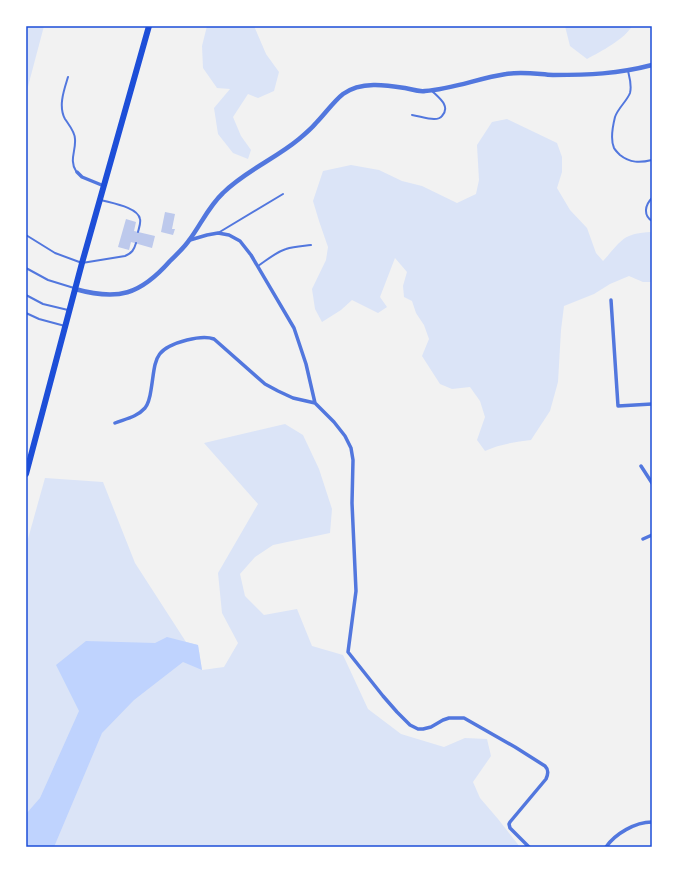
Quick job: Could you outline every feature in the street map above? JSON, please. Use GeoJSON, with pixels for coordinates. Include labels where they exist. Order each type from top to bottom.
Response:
{"type":"FeatureCollection","features":[{"type":"Feature","properties":{"kind":"main road"},"geometry":{"type":"LineString","coordinates":[[26,474],[99,200],[149,26]]}},
{"type":"Feature","properties":{"kind":"street"},"geometry":{"type":"LineString","coordinates":[[75,288],[90,293],[121,294],[140,288],[150,281],[190,240],[212,205],[222,194],[233,184],[299,139],[316,123],[337,99],[344,93],[351,90],[372,85],[422,91],[445,89],[507,73],[605,74],[628,71],[652,65]]}},
{"type":"Feature","properties":{"kind":"street"},"geometry":{"type":"LineString","coordinates":[[77,172],[82,177],[104,186]]}},
{"type":"Feature","properties":{"kind":"street"},"geometry":{"type":"LineString","coordinates":[[190,240],[218,233],[229,235],[240,241],[252,255],[294,328],[306,364],[315,403],[334,422],[345,436],[350,448],[353,460],[352,503],[356,591],[348,652],[397,712],[418,729],[431,727],[449,718],[464,718],[545,766],[548,770],[546,779],[509,824],[510,828],[528,847]]}},
{"type":"Feature","properties":{"kind":"street"},"geometry":{"type":"LineString","coordinates":[[611,300],[618,406],[652,404]]}},
{"type":"Feature","properties":{"kind":"street"},"geometry":{"type":"LineString","coordinates":[[115,423],[132,417],[145,408],[150,398],[156,362],[160,352],[178,343],[204,337],[214,339],[265,384],[293,398],[315,403]]}},
{"type":"Feature","properties":{"kind":"street"},"geometry":{"type":"LineString","coordinates":[[641,466],[652,483]]}},
{"type":"Feature","properties":{"kind":"street"},"geometry":{"type":"LineString","coordinates":[[643,539],[652,535]]}},
{"type":"Feature","properties":{"kind":"street"},"geometry":{"type":"LineString","coordinates":[[606,847],[608,843],[620,833],[638,824],[652,822]]}},
{"type":"Feature","properties":{"kind":"lane"},"geometry":{"type":"LineString","coordinates":[[628,71],[631,84],[630,90],[629,95],[616,115],[613,126],[613,148],[631,162],[652,160]]}},
{"type":"Feature","properties":{"kind":"lane"},"geometry":{"type":"LineString","coordinates":[[68,77],[62,101],[62,112],[75,136],[72,163],[77,172]]}},
{"type":"Feature","properties":{"kind":"lane"},"geometry":{"type":"LineString","coordinates":[[412,114],[434,119],[440,118],[445,113],[446,106],[443,101],[431,90]]}},
{"type":"Feature","properties":{"kind":"lane"},"geometry":{"type":"LineString","coordinates":[[218,233],[283,194]]}},
{"type":"Feature","properties":{"kind":"lane"},"geometry":{"type":"LineString","coordinates":[[652,198],[649,201],[646,215],[652,221]]}},
{"type":"Feature","properties":{"kind":"lane"},"geometry":{"type":"LineString","coordinates":[[99,200],[131,209],[136,212],[141,221],[138,232]]}},
{"type":"Feature","properties":{"kind":"lane"},"geometry":{"type":"LineString","coordinates":[[26,235],[55,253],[82,263],[125,256],[134,250],[136,244]]}},
{"type":"Feature","properties":{"kind":"lane"},"geometry":{"type":"LineString","coordinates":[[258,266],[286,249],[294,246],[311,245]]}},
{"type":"Feature","properties":{"kind":"lane"},"geometry":{"type":"LineString","coordinates":[[26,268],[48,280],[75,288]]}},
{"type":"Feature","properties":{"kind":"lane"},"geometry":{"type":"LineString","coordinates":[[26,295],[43,304],[70,311]]}},
{"type":"Feature","properties":{"kind":"lane"},"geometry":{"type":"LineString","coordinates":[[26,313],[39,320],[66,326]]}},
{"type":"Feature","properties":{"kind":"shaded area"},"geometry":{"type":"Polygon","coordinates":[[[26,26],[44,26],[26,94],[26,26]]]}},
{"type":"Feature","properties":{"kind":"shaded area"},"geometry":{"type":"Polygon","coordinates":[[[207,26],[254,26],[266,54],[279,72],[274,91],[258,98],[248,94],[233,117],[241,136],[251,150],[248,159],[233,153],[218,134],[214,108],[230,89],[217,88],[203,68],[202,46],[207,26]]]}},
{"type":"Feature","properties":{"kind":"shaded area"},"geometry":{"type":"Polygon","coordinates":[[[565,26],[632,26],[624,36],[587,59],[570,46],[565,26]]]}},
{"type":"Feature","properties":{"kind":"shaded area"},"geometry":{"type":"Polygon","coordinates":[[[507,119],[557,143],[562,157],[562,172],[557,188],[570,210],[587,228],[596,253],[603,261],[619,243],[626,238],[638,233],[652,232],[652,282],[643,282],[629,276],[610,284],[594,294],[564,306],[558,382],[550,411],[531,440],[502,445],[485,451],[477,440],[485,417],[480,401],[470,387],[452,389],[440,384],[422,356],[429,339],[424,325],[416,313],[412,301],[404,297],[403,286],[407,272],[395,258],[380,297],[387,307],[378,313],[352,300],[341,310],[322,322],[315,309],[312,289],[326,260],[328,247],[313,201],[323,171],[351,165],[379,170],[402,181],[422,186],[457,203],[476,194],[479,180],[477,145],[492,122],[507,119]]]}},
{"type":"Feature","properties":{"kind":"shaded area"},"geometry":{"type":"Polygon","coordinates":[[[285,424],[303,435],[319,469],[332,509],[330,533],[273,545],[255,557],[240,574],[245,596],[264,615],[297,609],[312,646],[343,655],[368,709],[401,734],[444,747],[465,738],[487,739],[491,756],[473,782],[480,798],[520,847],[26,847],[26,546],[45,478],[103,482],[135,563],[186,642],[198,645],[202,670],[224,667],[238,643],[222,613],[218,573],[258,504],[204,443],[285,424]]]}},
{"type":"Feature","properties":{"kind":"water"},"geometry":{"type":"Polygon","coordinates":[[[167,637],[198,645],[202,670],[183,662],[134,700],[102,733],[54,847],[26,847],[26,814],[40,798],[79,711],[56,665],[86,641],[155,643],[167,637]]]}},
{"type":"Feature","properties":{"kind":"building"},"geometry":{"type":"Polygon","coordinates":[[[165,212],[175,214],[172,229],[175,229],[173,235],[161,232],[165,212]]]}},
{"type":"Feature","properties":{"kind":"building"},"geometry":{"type":"Polygon","coordinates":[[[126,219],[136,222],[134,231],[155,236],[152,248],[131,242],[129,250],[118,247],[126,219]]]}}]}
